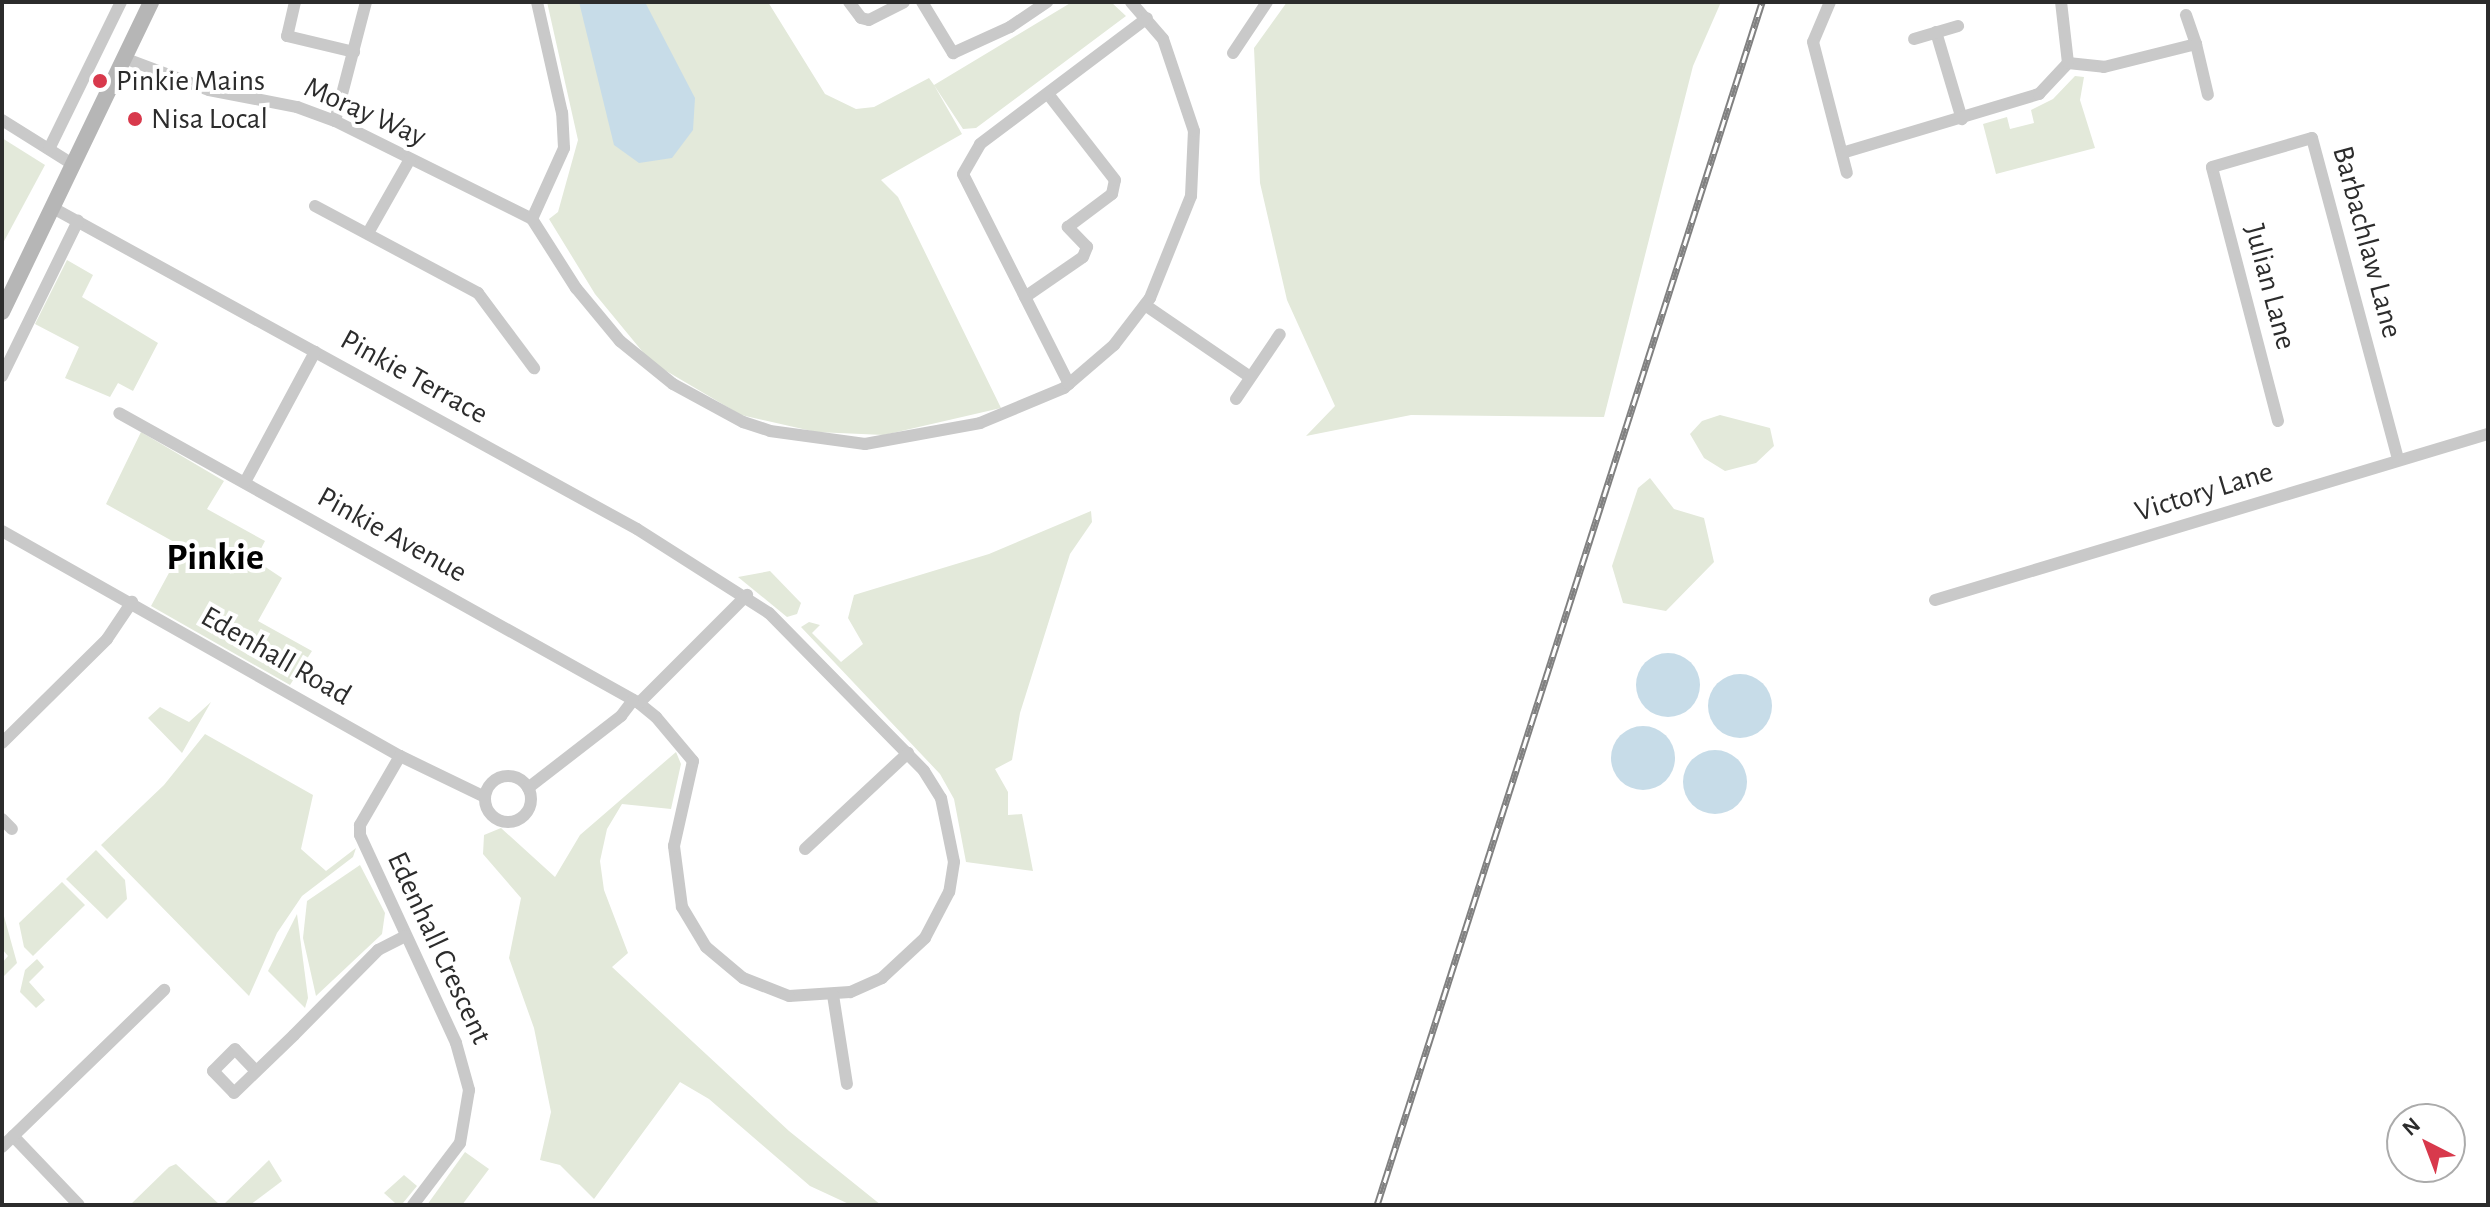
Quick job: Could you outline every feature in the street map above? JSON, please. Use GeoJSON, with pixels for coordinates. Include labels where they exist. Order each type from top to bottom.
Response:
{"type":"FeatureCollection","features":[{"type":"Feature","properties":{"kind":"main road"},"geometry":{"type":"LineString","coordinates":[[2,312],[151,2]]}},
{"type":"Feature","properties":{"kind":"street"},"geometry":{"type":"LineString","coordinates":[[49,149],[121,2]]}},
{"type":"Feature","properties":{"kind":"street"},"geometry":{"type":"LineString","coordinates":[[295,2],[287,36],[354,52]]}},
{"type":"Feature","properties":{"kind":"street"},"geometry":{"type":"LineString","coordinates":[[335,121],[366,2]]}},
{"type":"Feature","properties":{"kind":"street"},"geometry":{"type":"LineString","coordinates":[[537,2],[562,113],[564,148],[532,219],[576,288],[620,341],[673,384],[756,427],[842,442],[920,436],[980,423],[1069,384],[1114,345],[1145,305],[1176,244],[1191,196],[1194,131],[1163,39],[1131,2]]}},
{"type":"Feature","properties":{"kind":"street"},"geometry":{"type":"LineString","coordinates":[[849,2],[861,18],[869,20],[904,2]]}},
{"type":"Feature","properties":{"kind":"street"},"geometry":{"type":"LineString","coordinates":[[922,2],[953,53],[1010,27],[1047,2]]}},
{"type":"Feature","properties":{"kind":"street"},"geometry":{"type":"LineString","coordinates":[[1233,53],[1267,2]]}},
{"type":"Feature","properties":{"kind":"street"},"geometry":{"type":"LineString","coordinates":[[1830,2],[1813,42],[1847,173]]}},
{"type":"Feature","properties":{"kind":"street"},"geometry":{"type":"LineString","coordinates":[[1842,153],[2039,94],[2068,63],[2061,2]]}},
{"type":"Feature","properties":{"kind":"street"},"geometry":{"type":"LineString","coordinates":[[2186,15],[2208,95]]}},
{"type":"Feature","properties":{"kind":"street"},"geometry":{"type":"LineString","coordinates":[[1069,384],[963,174],[968,159],[1147,18]]}},
{"type":"Feature","properties":{"kind":"street"},"geometry":{"type":"LineString","coordinates":[[1914,39],[1958,26]]}},
{"type":"Feature","properties":{"kind":"street"},"geometry":{"type":"LineString","coordinates":[[1936,32],[1962,119]]}},
{"type":"Feature","properties":{"kind":"street"},"geometry":{"type":"LineString","coordinates":[[2068,63],[2104,67],[2196,44]]}},
{"type":"Feature","properties":{"kind":"street","name":"Moray Way"},"geometry":{"type":"LineString","coordinates":[[124,58],[209,90],[297,107],[335,121],[532,219]]}},
{"type":"Feature","properties":{"kind":"street"},"geometry":{"type":"LineString","coordinates":[[1025,297],[1083,257],[1087,247],[1068,227],[1112,194],[1115,180],[1048,94]]}},
{"type":"Feature","properties":{"kind":"street"},"geometry":{"type":"LineString","coordinates":[[2,120],[74,165]]}},
{"type":"Feature","properties":{"kind":"street","name":"Barbachlaw Lane"},"geometry":{"type":"LineString","coordinates":[[2212,167],[2312,138],[2398,460]]}},
{"type":"Feature","properties":{"kind":"street"},"geometry":{"type":"LineString","coordinates":[[368,233],[410,159]]}},
{"type":"Feature","properties":{"kind":"street","name":"Julian Lane"},"geometry":{"type":"LineString","coordinates":[[2212,167],[2278,421]]}},
{"type":"Feature","properties":{"kind":"street"},"geometry":{"type":"LineString","coordinates":[[315,206],[478,293],[534,368]]}},
{"type":"Feature","properties":{"kind":"street","name":"Pinkie Terrace"},"geometry":{"type":"LineString","coordinates":[[53,208],[747,595],[908,753],[932,782],[947,815],[954,862],[949,892],[925,938],[907,959],[866,986],[833,995]]}},
{"type":"Feature","properties":{"kind":"street"},"geometry":{"type":"LineString","coordinates":[[2,376],[78,221]]}},
{"type":"Feature","properties":{"kind":"street"},"geometry":{"type":"LineString","coordinates":[[1145,305],[1250,377]]}},
{"type":"Feature","properties":{"kind":"street"},"geometry":{"type":"LineString","coordinates":[[1236,399],[1280,334]]}},
{"type":"Feature","properties":{"kind":"street"},"geometry":{"type":"LineString","coordinates":[[245,482],[315,352]]}},
{"type":"Feature","properties":{"kind":"street","name":"Pinkie Avenue"},"geometry":{"type":"LineString","coordinates":[[119,413],[636,701],[693,761],[677,826],[674,868],[692,928],[724,964],[766,989],[789,996],[833,995]]}},
{"type":"Feature","properties":{"kind":"street","name":"Victory Lane"},"geometry":{"type":"LineString","coordinates":[[1935,600],[2488,434]]}},
{"type":"Feature","properties":{"kind":"street","name":"Edenhall Road"},"geometry":{"type":"LineString","coordinates":[[2,531],[400,756],[485,797],[493,817],[513,822],[529,808],[528,788]]}},
{"type":"Feature","properties":{"kind":"street"},"geometry":{"type":"LineString","coordinates":[[485,797],[491,784],[503,776],[517,778],[528,788],[621,716],[747,595]]}},
{"type":"Feature","properties":{"kind":"street"},"geometry":{"type":"LineString","coordinates":[[2,743],[107,639],[132,602]]}},
{"type":"Feature","properties":{"kind":"street"},"geometry":{"type":"LineString","coordinates":[[805,849],[908,753]]}},
{"type":"Feature","properties":{"kind":"street","name":"Edenhall Crescent"},"geometry":{"type":"LineString","coordinates":[[400,756],[360,825],[360,835],[456,1043],[469,1090],[460,1143],[413,1205]]}},
{"type":"Feature","properties":{"kind":"street"},"geometry":{"type":"LineString","coordinates":[[2,819],[12,829]]}},
{"type":"Feature","properties":{"kind":"street"},"geometry":{"type":"LineString","coordinates":[[256,1071],[378,950],[405,936]]}},
{"type":"Feature","properties":{"kind":"street"},"geometry":{"type":"LineString","coordinates":[[2,1147],[164,990]]}},
{"type":"Feature","properties":{"kind":"street"},"geometry":{"type":"LineString","coordinates":[[833,995],[847,1084]]}},
{"type":"Feature","properties":{"kind":"street"},"geometry":{"type":"LineString","coordinates":[[13,1136],[79,1205]]}},
{"type":"Feature","properties":{"kind":"green space"},"geometry":{"type":"Polygon","coordinates":[[[547,2],[768,2],[825,94],[856,109],[874,107],[929,78],[962,134],[881,180],[898,197],[1001,408],[884,435],[816,432],[741,415],[651,362],[595,294],[549,219],[558,212],[578,140],[547,2]]]}},
{"type":"Feature","properties":{"kind":"green space"},"geometry":{"type":"Polygon","coordinates":[[[1072,2],[1111,2],[1126,16],[976,128],[963,129],[934,85],[1072,2]]]}},
{"type":"Feature","properties":{"kind":"green space"},"geometry":{"type":"Polygon","coordinates":[[[1287,2],[1721,2],[1693,66],[1604,417],[1411,415],[1306,436],[1335,406],[1287,300],[1260,183],[1254,48],[1287,2]]]}},
{"type":"Feature","properties":{"kind":"green space"},"geometry":{"type":"Polygon","coordinates":[[[2075,76],[2084,77],[2080,100],[2095,148],[1996,174],[1983,124],[2007,117],[2010,129],[2034,123],[2031,110],[2053,99],[2075,76]]]}},
{"type":"Feature","properties":{"kind":"green space"},"geometry":{"type":"Polygon","coordinates":[[[2,138],[45,165],[2,245],[2,138]]]}},
{"type":"Feature","properties":{"kind":"green space"},"geometry":{"type":"Polygon","coordinates":[[[67,260],[93,275],[82,297],[158,343],[133,391],[118,383],[110,397],[65,378],[79,347],[35,324],[67,260]]]}},
{"type":"Feature","properties":{"kind":"green space"},"geometry":{"type":"Polygon","coordinates":[[[1720,415],[1770,428],[1774,446],[1756,463],[1725,471],[1704,458],[1690,434],[1702,421],[1720,415]]]}},
{"type":"Feature","properties":{"kind":"green space"},"geometry":{"type":"Polygon","coordinates":[[[141,432],[224,481],[207,509],[265,541],[255,560],[282,578],[258,621],[312,651],[290,685],[151,606],[183,547],[106,504],[141,432]]]}},
{"type":"Feature","properties":{"kind":"green space"},"geometry":{"type":"Polygon","coordinates":[[[1650,478],[1674,509],[1704,518],[1714,562],[1666,611],[1623,603],[1612,566],[1638,488],[1650,478]]]}},
{"type":"Feature","properties":{"kind":"green space"},"geometry":{"type":"Polygon","coordinates":[[[1091,511],[1092,522],[1070,554],[1020,713],[1012,760],[995,769],[1008,792],[1008,815],[1022,814],[1033,871],[966,862],[954,799],[940,774],[801,627],[809,622],[820,625],[812,633],[841,662],[863,644],[848,618],[854,595],[989,554],[1091,511]]]}},
{"type":"Feature","properties":{"kind":"green space"},"geometry":{"type":"Polygon","coordinates":[[[770,571],[801,603],[797,614],[787,617],[738,577],[770,571]]]}},
{"type":"Feature","properties":{"kind":"green space"},"geometry":{"type":"Polygon","coordinates":[[[211,702],[182,753],[148,718],[160,707],[189,722],[211,702]]]}},
{"type":"Feature","properties":{"kind":"green space"},"geometry":{"type":"Polygon","coordinates":[[[205,734],[313,795],[301,849],[326,871],[356,848],[353,857],[302,896],[277,933],[249,996],[101,845],[164,785],[205,734]]]}},
{"type":"Feature","properties":{"kind":"green space"},"geometry":{"type":"Polygon","coordinates":[[[676,752],[681,764],[671,809],[622,804],[607,829],[600,861],[604,890],[628,953],[612,967],[789,1131],[881,1205],[851,1205],[810,1186],[709,1099],[680,1082],[594,1199],[560,1165],[540,1160],[551,1112],[534,1028],[509,958],[521,898],[483,854],[484,835],[501,828],[555,877],[580,835],[676,752]]]}},
{"type":"Feature","properties":{"kind":"green space"},"geometry":{"type":"Polygon","coordinates":[[[96,850],[125,880],[127,899],[107,919],[66,879],[96,850]]]}},
{"type":"Feature","properties":{"kind":"green space"},"geometry":{"type":"Polygon","coordinates":[[[360,865],[385,913],[382,934],[316,996],[303,938],[307,901],[360,865]]]}},
{"type":"Feature","properties":{"kind":"green space"},"geometry":{"type":"Polygon","coordinates":[[[62,882],[85,905],[33,956],[24,947],[19,923],[62,882]]]}},
{"type":"Feature","properties":{"kind":"green space"},"geometry":{"type":"Polygon","coordinates":[[[2,909],[17,963],[4,976],[2,963],[8,956],[2,949],[2,909]]]}},
{"type":"Feature","properties":{"kind":"green space"},"geometry":{"type":"Polygon","coordinates":[[[297,914],[308,998],[305,1008],[268,971],[297,914]]]}},
{"type":"Feature","properties":{"kind":"green space"},"geometry":{"type":"Polygon","coordinates":[[[37,959],[44,967],[29,982],[45,1000],[36,1008],[20,992],[25,970],[37,959]]]}},
{"type":"Feature","properties":{"kind":"green space"},"geometry":{"type":"Polygon","coordinates":[[[465,1152],[489,1169],[462,1205],[427,1205],[465,1152]]]}},
{"type":"Feature","properties":{"kind":"green space"},"geometry":{"type":"Polygon","coordinates":[[[269,1160],[282,1181],[250,1205],[223,1205],[269,1160]]]}},
{"type":"Feature","properties":{"kind":"green space"},"geometry":{"type":"Polygon","coordinates":[[[176,1164],[220,1205],[130,1205],[169,1167],[176,1164]]]}},
{"type":"Feature","properties":{"kind":"green space"},"geometry":{"type":"Polygon","coordinates":[[[404,1175],[417,1186],[403,1203],[395,1203],[384,1193],[404,1175]]]}},
{"type":"Feature","properties":{"kind":"water"},"geometry":{"type":"Polygon","coordinates":[[[579,2],[645,2],[695,98],[693,130],[672,158],[639,163],[614,145],[579,2]]]}},
{"type":"Feature","properties":{"kind":"water"},"geometry":{"type":"Polygon","coordinates":[[[1668,653],[1686,659],[1694,667],[1700,685],[1694,703],[1686,711],[1668,717],[1650,711],[1642,703],[1636,685],[1642,667],[1650,659],[1668,653]]]}},
{"type":"Feature","properties":{"kind":"water"},"geometry":{"type":"Polygon","coordinates":[[[1740,674],[1758,680],[1766,688],[1772,706],[1766,724],[1758,732],[1740,738],[1722,732],[1714,724],[1708,706],[1714,688],[1722,680],[1740,674]]]}},
{"type":"Feature","properties":{"kind":"water"},"geometry":{"type":"Polygon","coordinates":[[[1643,726],[1661,732],[1669,740],[1675,758],[1669,776],[1661,784],[1643,790],[1625,784],[1617,776],[1611,758],[1617,740],[1625,732],[1643,726]]]}},
{"type":"Feature","properties":{"kind":"water"},"geometry":{"type":"Polygon","coordinates":[[[1715,750],[1733,756],[1741,764],[1747,782],[1741,800],[1733,808],[1715,814],[1697,808],[1689,800],[1683,782],[1689,764],[1697,756],[1715,750]]]}},
{"type":"Feature","properties":{"kind":"railway"},"geometry":{"type":"LineString","coordinates":[[1377,1205],[1762,2]]}},
{"type":"Feature","properties":{"kind":"place","name":"Pinkie Mains"},"geometry":{"type":"Point","coordinates":[100,81]}},
{"type":"Feature","properties":{"kind":"place","name":"Nisa Local"},"geometry":{"type":"Point","coordinates":[135,119]}},
{"type":"Feature","properties":{"kind":"district","name":"Pinkie"},"geometry":{"type":"Point","coordinates":[215,559]}}]}
